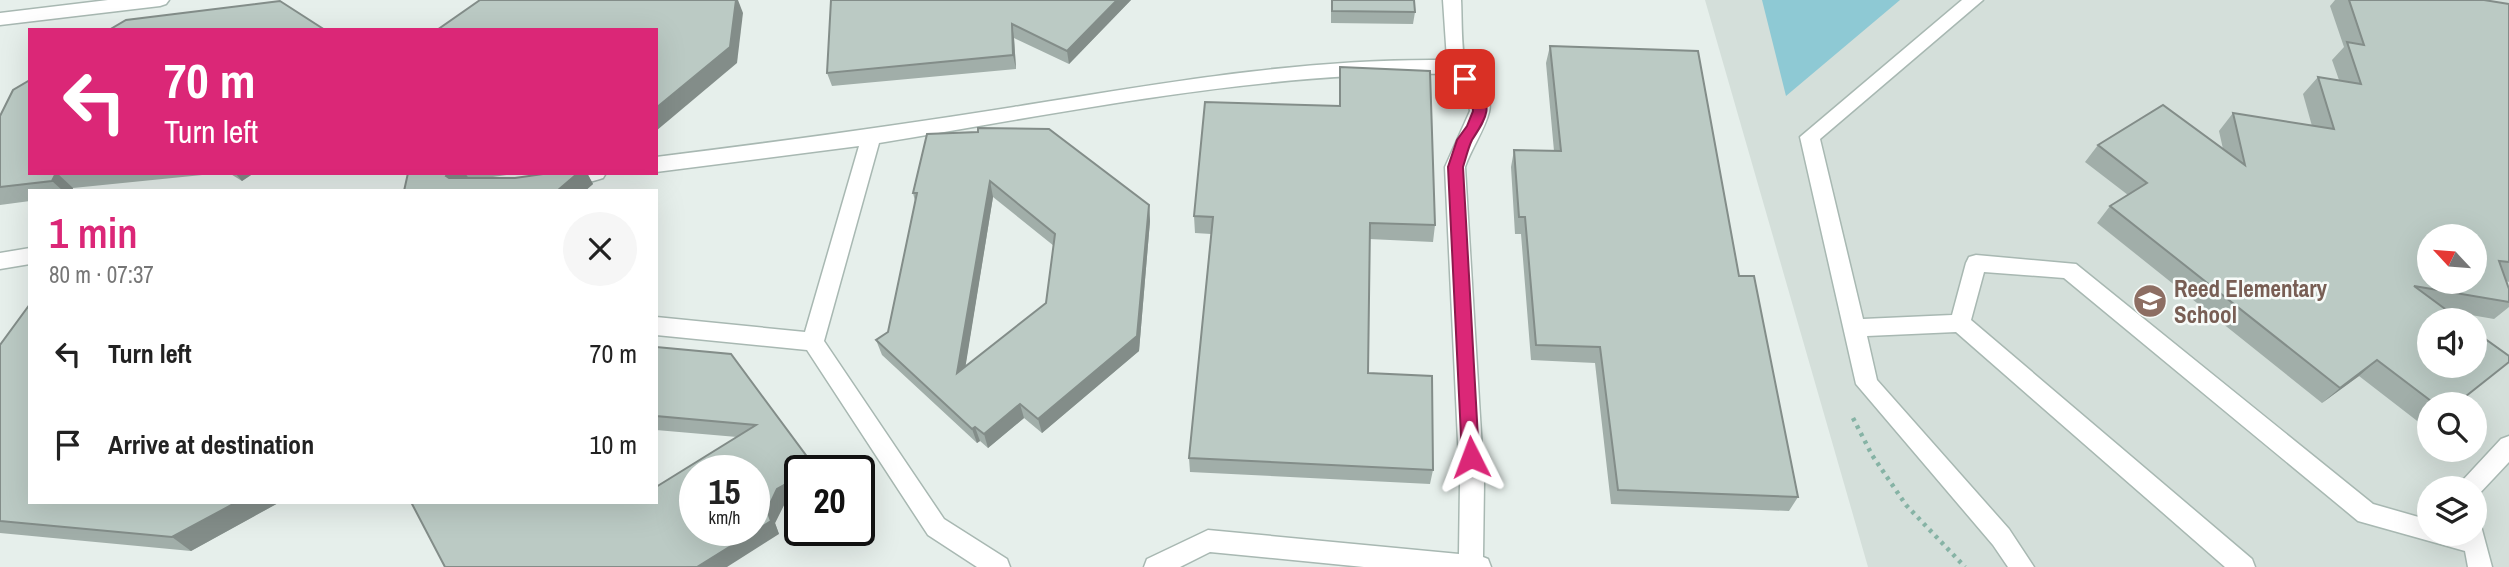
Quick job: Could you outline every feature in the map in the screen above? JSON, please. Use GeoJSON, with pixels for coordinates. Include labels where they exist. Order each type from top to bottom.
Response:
{"type":"FeatureCollection","features":[{"type":"Feature","properties":{"kind":"lane"},"geometry":{"type":"LineString","coordinates":[[0,19],[160,0]]}},
{"type":"Feature","properties":{"kind":"lane"},"geometry":{"type":"LineString","coordinates":[[1452,0],[1457,66],[1479,99],[1480,111],[1455,167],[1472,483],[1471,566]]}},
{"type":"Feature","properties":{"kind":"lane"},"geometry":{"type":"LineString","coordinates":[[1974,0],[1810,137],[1867,384],[2001,537],[2022,567]]}},
{"type":"Feature","properties":{"kind":"lane"},"geometry":{"type":"LineString","coordinates":[[658,165],[872,137],[1208,83],[1375,66],[1457,66]]}},
{"type":"Feature","properties":{"kind":"lane"},"geometry":{"type":"LineString","coordinates":[[872,137],[813,342],[936,527],[998,567]]}},
{"type":"Feature","properties":{"kind":"lane"},"geometry":{"type":"LineString","coordinates":[[545,180],[581,175]]}},
{"type":"Feature","properties":{"kind":"lane"},"geometry":{"type":"LineString","coordinates":[[0,261],[28,256]]}},
{"type":"Feature","properties":{"kind":"lane"},"geometry":{"type":"LineString","coordinates":[[1960,323],[1976,263],[2069,270],[2366,513],[2417,528]]}},
{"type":"Feature","properties":{"kind":"lane"},"geometry":{"type":"LineString","coordinates":[[1854,328],[1960,323],[2243,567]]}},
{"type":"Feature","properties":{"kind":"lane"},"geometry":{"type":"LineString","coordinates":[[658,326],[813,342]]}},
{"type":"Feature","properties":{"kind":"lane"},"geometry":{"type":"LineString","coordinates":[[2481,476],[2509,446]]}},
{"type":"Feature","properties":{"kind":"lane"},"geometry":{"type":"LineString","coordinates":[[1156,567],[1208,541],[1479,567]]}},
{"type":"Feature","properties":{"kind":"lane"},"geometry":{"type":"LineString","coordinates":[[2475,546],[2480,567]]}},
{"type":"Feature","properties":{"kind":"path"},"geometry":{"type":"LineString","coordinates":[[1851,415],[1872,455],[1906,505],[1965,567]]}},
{"type":"Feature","properties":{"kind":"shaded area","name":"Reed Elementary School"},"geometry":{"type":"Polygon","coordinates":[[[1705,0],[2509,0],[2509,567],[1868,567],[1705,0]]]}},
{"type":"Feature","properties":{"kind":"water"},"geometry":{"type":"Polygon","coordinates":[[[1762,0],[1900,0],[1786,96],[1762,0]]]}},
{"type":"Feature","properties":{"kind":"building"},"geometry":{"type":"Polygon","coordinates":[[[480,0],[736,0],[730,47],[658,106],[658,28],[440,28],[480,0]]]}},
{"type":"Feature","properties":{"kind":"building"},"geometry":{"type":"Polygon","coordinates":[[[831,0],[1117,0],[1067,51],[1012,24],[1013,55],[827,73],[831,0]]]}},
{"type":"Feature","properties":{"kind":"building"},"geometry":{"type":"Polygon","coordinates":[[[1332,0],[1414,0],[1415,12],[1332,11],[1332,0]]]}},
{"type":"Feature","properties":{"kind":"building","name":"Reed Elementary School"},"geometry":{"type":"Polygon","coordinates":[[[2349,0],[2484,0],[2509,4],[2509,262],[2499,261],[2509,289],[2509,302],[2462,294],[2487,294],[2487,224],[2417,224],[2417,287],[2414,286],[2417,294],[2425,294],[2444,308],[2417,308],[2417,378],[2487,378],[2487,340],[2509,356],[2509,362],[2471,392],[2419,392],[2377,360],[2340,388],[2110,206],[2147,183],[2098,145],[2163,105],[2245,165],[2233,113],[2334,129],[2318,77],[2361,84],[2347,42],[2364,45],[2349,0]]]}},
{"type":"Feature","properties":{"kind":"building"},"geometry":{"type":"Polygon","coordinates":[[[280,1],[322,28],[112,28],[126,20],[280,1]]]}},
{"type":"Feature","properties":{"kind":"building"},"geometry":{"type":"Polygon","coordinates":[[[1550,46],[1698,51],[1739,276],[1754,276],[1798,497],[1618,490],[1600,347],[1536,345],[1525,217],[1519,217],[1514,150],[1561,151],[1550,46]]]}},
{"type":"Feature","properties":{"kind":"building"},"geometry":{"type":"Polygon","coordinates":[[[1340,67],[1430,71],[1435,225],[1370,223],[1368,373],[1432,376],[1433,470],[1189,458],[1213,217],[1194,216],[1205,102],[1340,106],[1340,67]]]}},
{"type":"Feature","properties":{"kind":"building"},"geometry":{"type":"Polygon","coordinates":[[[28,81],[28,175],[55,175],[52,181],[0,187],[0,116],[13,90],[28,81]]]}},
{"type":"Feature","properties":{"kind":"building"},"geometry":{"type":"Polygon","coordinates":[[[978,128],[1049,129],[1149,205],[1137,336],[1038,419],[1020,404],[984,434],[975,427],[972,429],[876,340],[888,332],[917,193],[913,193],[927,134],[978,132],[978,128]],[[990,181],[957,373],[1046,303],[1055,234],[990,181]]]}},
{"type":"Feature","properties":{"kind":"building"},"geometry":{"type":"Polygon","coordinates":[[[408,175],[515,178],[576,175],[559,189],[404,189],[408,175]]]}},
{"type":"Feature","properties":{"kind":"building"},"geometry":{"type":"Polygon","coordinates":[[[28,307],[28,504],[233,504],[172,537],[0,521],[0,345],[28,307]]]}},
{"type":"Feature","properties":{"kind":"building"},"geometry":{"type":"Polygon","coordinates":[[[658,347],[731,354],[806,455],[784,455],[784,485],[777,489],[770,504],[770,455],[708,455],[756,425],[658,416],[658,347]]]}},
{"type":"Feature","properties":{"kind":"building"},"geometry":{"type":"Polygon","coordinates":[[[679,473],[679,546],[731,546],[697,567],[445,567],[412,504],[658,504],[658,486],[679,473]]]}},
{"type":"Feature","properties":{"kind":"place","name":"Reed Elementary School"},"geometry":{"type":"Point","coordinates":[2150,301]}},
{"type":"Feature","properties":{"kind":"route"},"geometry":{"type":"LineString","coordinates":[[1465,79],[1475,89],[1480,111],[1455,167],[1471,457]]}}]}
